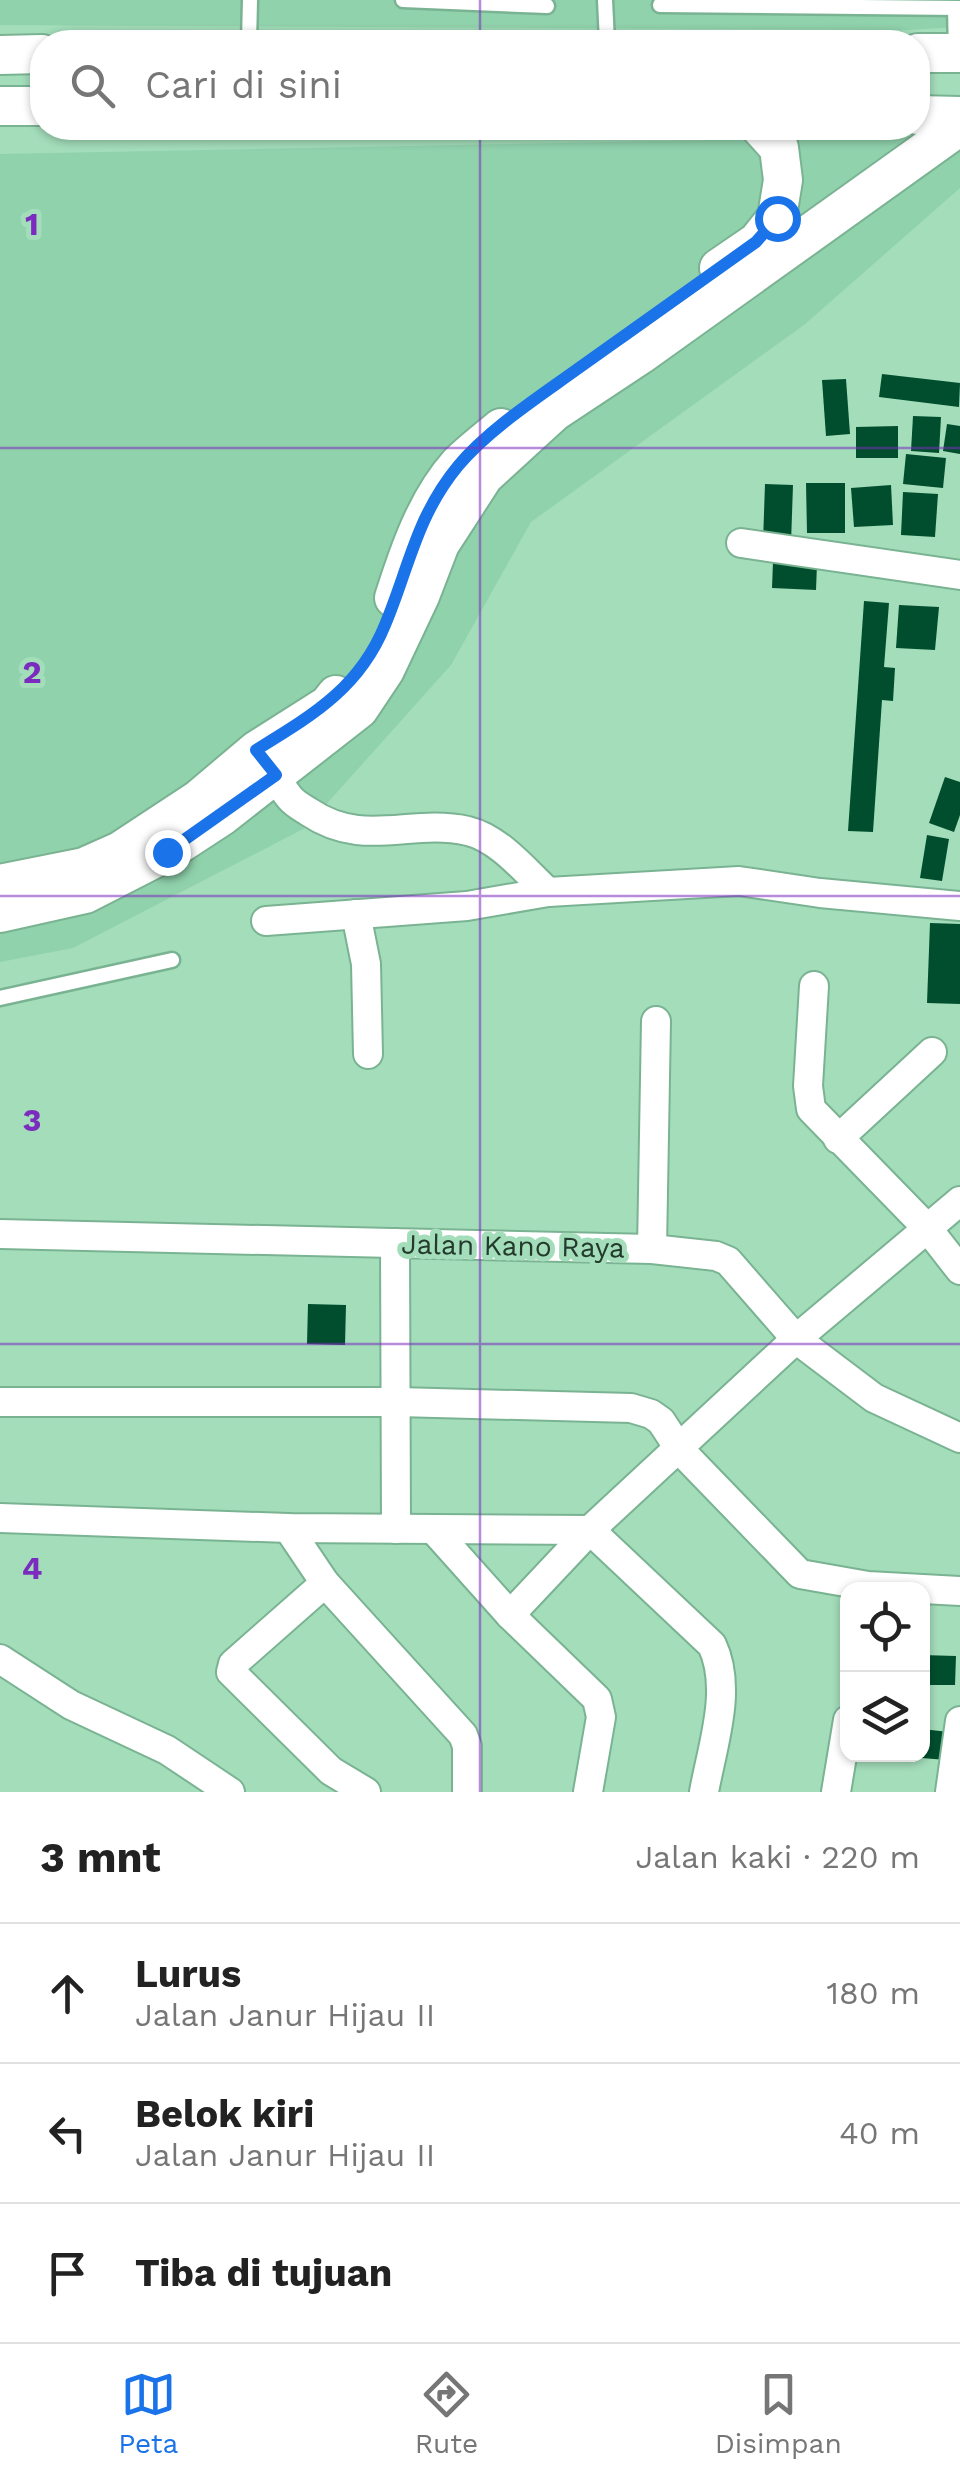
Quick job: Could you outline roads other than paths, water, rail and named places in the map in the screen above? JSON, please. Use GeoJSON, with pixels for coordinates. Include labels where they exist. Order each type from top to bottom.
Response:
{"type":"FeatureCollection","features":[{"type":"Feature","properties":{"kind":"street"},"geometry":{"type":"LineString","coordinates":[[930,53],[958,53]]}},
{"type":"Feature","properties":{"kind":"street"},"geometry":{"type":"LineString","coordinates":[[0,54],[30,54]]}},
{"type":"Feature","properties":{"kind":"street"},"geometry":{"type":"LineString","coordinates":[[0,106],[30,106]]}},
{"type":"Feature","properties":{"kind":"street"},"geometry":{"type":"LineString","coordinates":[[930,115],[960,116]]}},
{"type":"Feature","properties":{"kind":"street"},"geometry":{"type":"LineString","coordinates":[[0,913],[85,894],[120,878],[208,825],[359,709],[385,670],[440,544],[484,476],[554,412],[960,126]]}},
{"type":"Feature","properties":{"kind":"street"},"geometry":{"type":"LineString","coordinates":[[0,884],[84,867],[120,852],[199,799],[274,775],[362,666],[384,627],[416,536],[458,465],[522,408],[756,242],[777,218],[784,180],[779,148],[772,140]]}},
{"type":"Feature","properties":{"kind":"street"},"geometry":{"type":"LineString","coordinates":[[741,543],[960,575]]}},
{"type":"Feature","properties":{"kind":"street"},"geometry":{"type":"LineString","coordinates":[[274,775],[327,824],[376,833],[432,828],[468,832],[493,842],[548,892]]}},
{"type":"Feature","properties":{"kind":"street"},"geometry":{"type":"LineString","coordinates":[[266,921],[467,906],[548,892],[739,880],[820,893],[960,906]]}},
{"type":"Feature","properties":{"kind":"street"},"geometry":{"type":"LineString","coordinates":[[356,914],[366,964],[368,1054]]}},
{"type":"Feature","properties":{"kind":"street"},"geometry":{"type":"LineString","coordinates":[[814,986],[809,1105],[928,1229],[960,1270]]}},
{"type":"Feature","properties":{"kind":"street"},"geometry":{"type":"LineString","coordinates":[[652,1250],[656,1021]]}},
{"type":"Feature","properties":{"kind":"street"},"geometry":{"type":"LineString","coordinates":[[838,1139],[932,1052]]}},
{"type":"Feature","properties":{"kind":"street"},"geometry":{"type":"LineString","coordinates":[[510,1615],[590,1530],[796,1339],[960,1202]]}},
{"type":"Feature","properties":{"kind":"street","name":"Jalan Kano Raya"},"geometry":{"type":"LineString","coordinates":[[0,1234],[652,1250],[716,1256],[728,1261],[796,1339],[874,1398],[960,1438]]}},
{"type":"Feature","properties":{"kind":"street"},"geometry":{"type":"LineString","coordinates":[[395,1243],[396,1529]]}},
{"type":"Feature","properties":{"kind":"street"},"geometry":{"type":"LineString","coordinates":[[0,1402],[398,1402],[631,1408],[662,1421],[680,1450],[791,1568],[800,1574],[840,1582]]}},
{"type":"Feature","properties":{"kind":"street"},"geometry":{"type":"LineString","coordinates":[[0,1518],[288,1528],[590,1530],[712,1645],[719,1660],[719,1708],[704,1792]]}},
{"type":"Feature","properties":{"kind":"street"},"geometry":{"type":"LineString","coordinates":[[288,1528],[325,1584],[463,1735],[467,1746],[467,1792]]}},
{"type":"Feature","properties":{"kind":"street"},"geometry":{"type":"LineString","coordinates":[[434,1530],[510,1615],[597,1699],[601,1717],[588,1792]]}},
{"type":"Feature","properties":{"kind":"street"},"geometry":{"type":"LineString","coordinates":[[325,1584],[233,1664],[231,1672],[331,1770],[366,1792]]}},
{"type":"Feature","properties":{"kind":"street"},"geometry":{"type":"LineString","coordinates":[[930,1590],[960,1591]]}},
{"type":"Feature","properties":{"kind":"street"},"geometry":{"type":"LineString","coordinates":[[0,1659],[72,1705],[168,1750],[230,1792]]}},
{"type":"Feature","properties":{"kind":"street"},"geometry":{"type":"LineString","coordinates":[[950,1792],[960,1721]]}},
{"type":"Feature","properties":{"kind":"street"},"geometry":{"type":"LineString","coordinates":[[836,1792],[841,1762]]}},
{"type":"Feature","properties":{"kind":"lane"},"geometry":{"type":"LineString","coordinates":[[249,30],[250,0]]}},
{"type":"Feature","properties":{"kind":"lane"},"geometry":{"type":"LineString","coordinates":[[403,0],[547,6]]}},
{"type":"Feature","properties":{"kind":"lane"},"geometry":{"type":"LineString","coordinates":[[606,0],[607,30]]}},
{"type":"Feature","properties":{"kind":"lane"},"geometry":{"type":"LineString","coordinates":[[660,4],[958,8],[958,53]]}},
{"type":"Feature","properties":{"kind":"lane"},"geometry":{"type":"LineString","coordinates":[[0,998],[172,960]]}}]}
